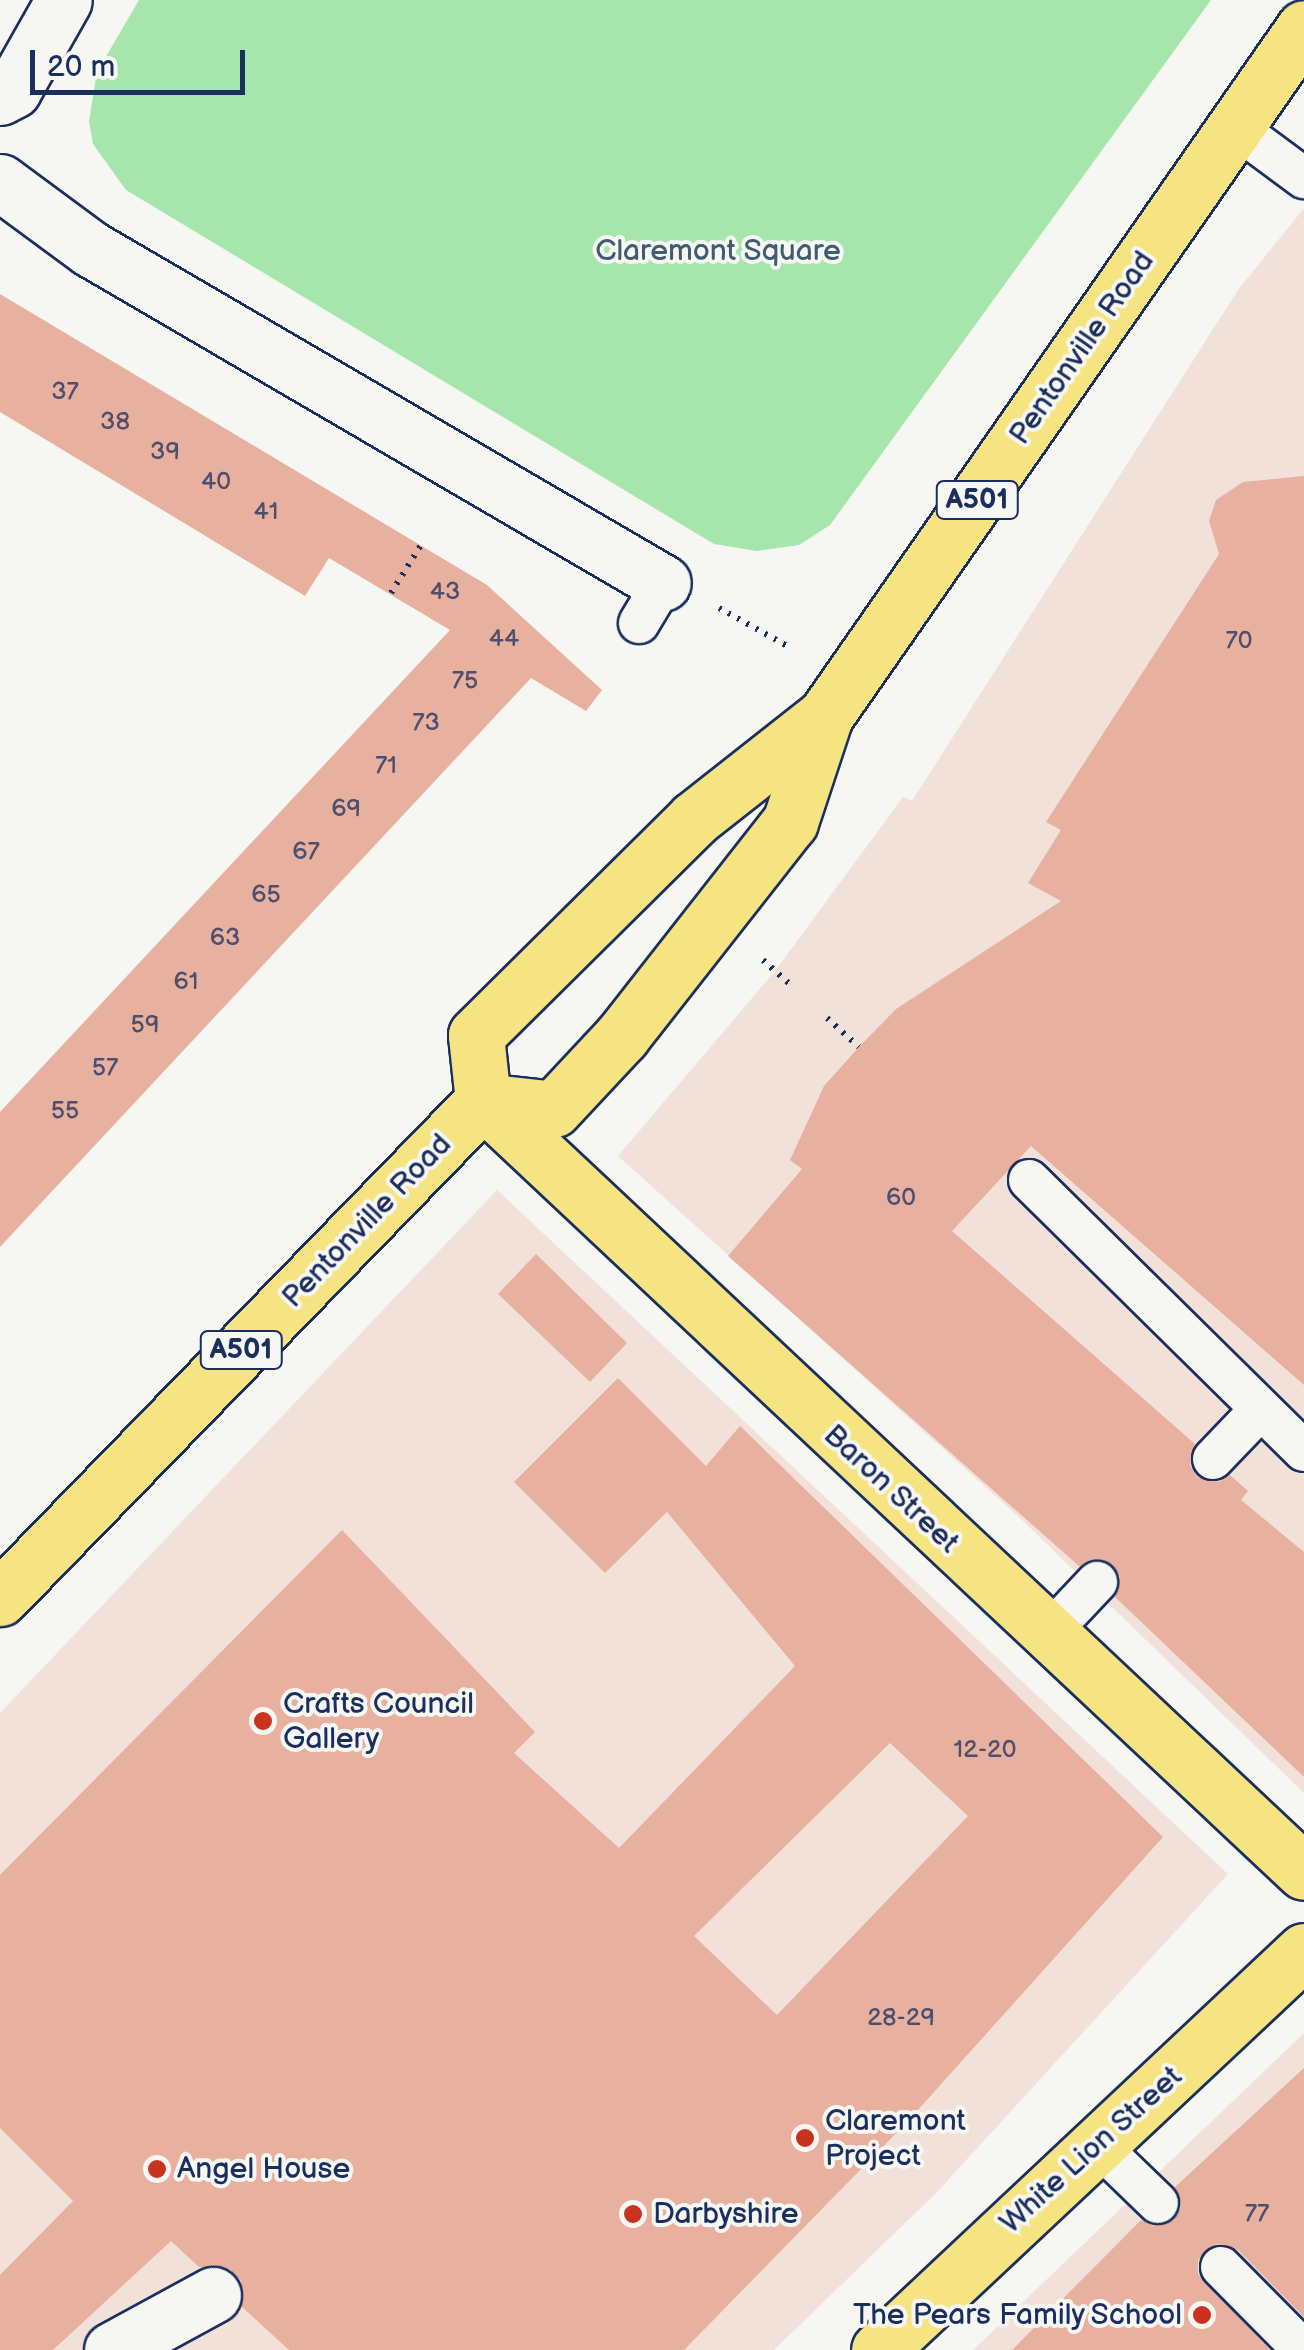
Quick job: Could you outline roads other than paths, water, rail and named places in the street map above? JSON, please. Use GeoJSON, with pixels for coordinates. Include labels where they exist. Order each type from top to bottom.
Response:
{"type":"FeatureCollection","features":[{"type":"Feature","properties":{"kind":"highway","name":"Pentonville Road"},"geometry":{"type":"LineString","coordinates":[[483,1101],[554,1109],[622,1036],[790,822],[837,699],[1304,28]]}},
{"type":"Feature","properties":{"kind":"highway","name":"Pentonville Road"},"geometry":{"type":"LineString","coordinates":[[483,1101],[476,1035],[694,819],[837,699]]}},
{"type":"Feature","properties":{"kind":"highway","name":"Pentonville Road"},"geometry":{"type":"LineString","coordinates":[[0,1598],[483,1101]]}},
{"type":"Feature","properties":{"kind":"highway","name":"Baron Street"},"geometry":{"type":"LineString","coordinates":[[483,1101],[1304,1872]]}},
{"type":"Feature","properties":{"kind":"highway","name":"White Lion Street"},"geometry":{"type":"LineString","coordinates":[[879,2350],[1004,2228],[1101,2148],[1304,1952]]}},
{"type":"Feature","properties":{"kind":"street"},"geometry":{"type":"LineString","coordinates":[[0,97],[13,90],[64,0]]}},
{"type":"Feature","properties":{"kind":"street"},"geometry":{"type":"LineString","coordinates":[[0,182],[91,249],[651,603]]}},
{"type":"Feature","properties":{"kind":"street"},"geometry":{"type":"LineString","coordinates":[[112,2350],[214,2295]]}},
{"type":"Feature","properties":{"kind":"lane"},"geometry":{"type":"LineString","coordinates":[[1235,128],[1304,178]]}},
{"type":"Feature","properties":{"kind":"lane"},"geometry":{"type":"LineString","coordinates":[[1029,1180],[1304,1451]]}},
{"type":"Feature","properties":{"kind":"lane"},"geometry":{"type":"LineString","coordinates":[[1212,1459],[1261,1409]]}},
{"type":"Feature","properties":{"kind":"lane"},"geometry":{"type":"LineString","coordinates":[[1048,1635],[1098,1582]]}},
{"type":"Feature","properties":{"kind":"lane"},"geometry":{"type":"LineString","coordinates":[[1101,2148],[1158,2203]]}},
{"type":"Feature","properties":{"kind":"lane"},"geometry":{"type":"LineString","coordinates":[[1221,2267],[1303,2350]]}},
{"type":"Feature","properties":{"kind":"place","name":"Crafts Council Gallery"},"geometry":{"type":"Point","coordinates":[263,1721]}},
{"type":"Feature","properties":{"kind":"place","name":"Claremont Project"},"geometry":{"type":"Point","coordinates":[805,2138]}},
{"type":"Feature","properties":{"kind":"place","name":"Angel House"},"geometry":{"type":"Point","coordinates":[157,2169]}},
{"type":"Feature","properties":{"kind":"place","name":"Darbyshire"},"geometry":{"type":"Point","coordinates":[633,2214]}},
{"type":"Feature","properties":{"kind":"place","name":"The Pears Family School"},"geometry":{"type":"Point","coordinates":[1202,2315]}},
{"type":"Feature","properties":{"kind":"park label","name":"Claremont Square"},"geometry":{"type":"Point","coordinates":[718,251]}}]}
